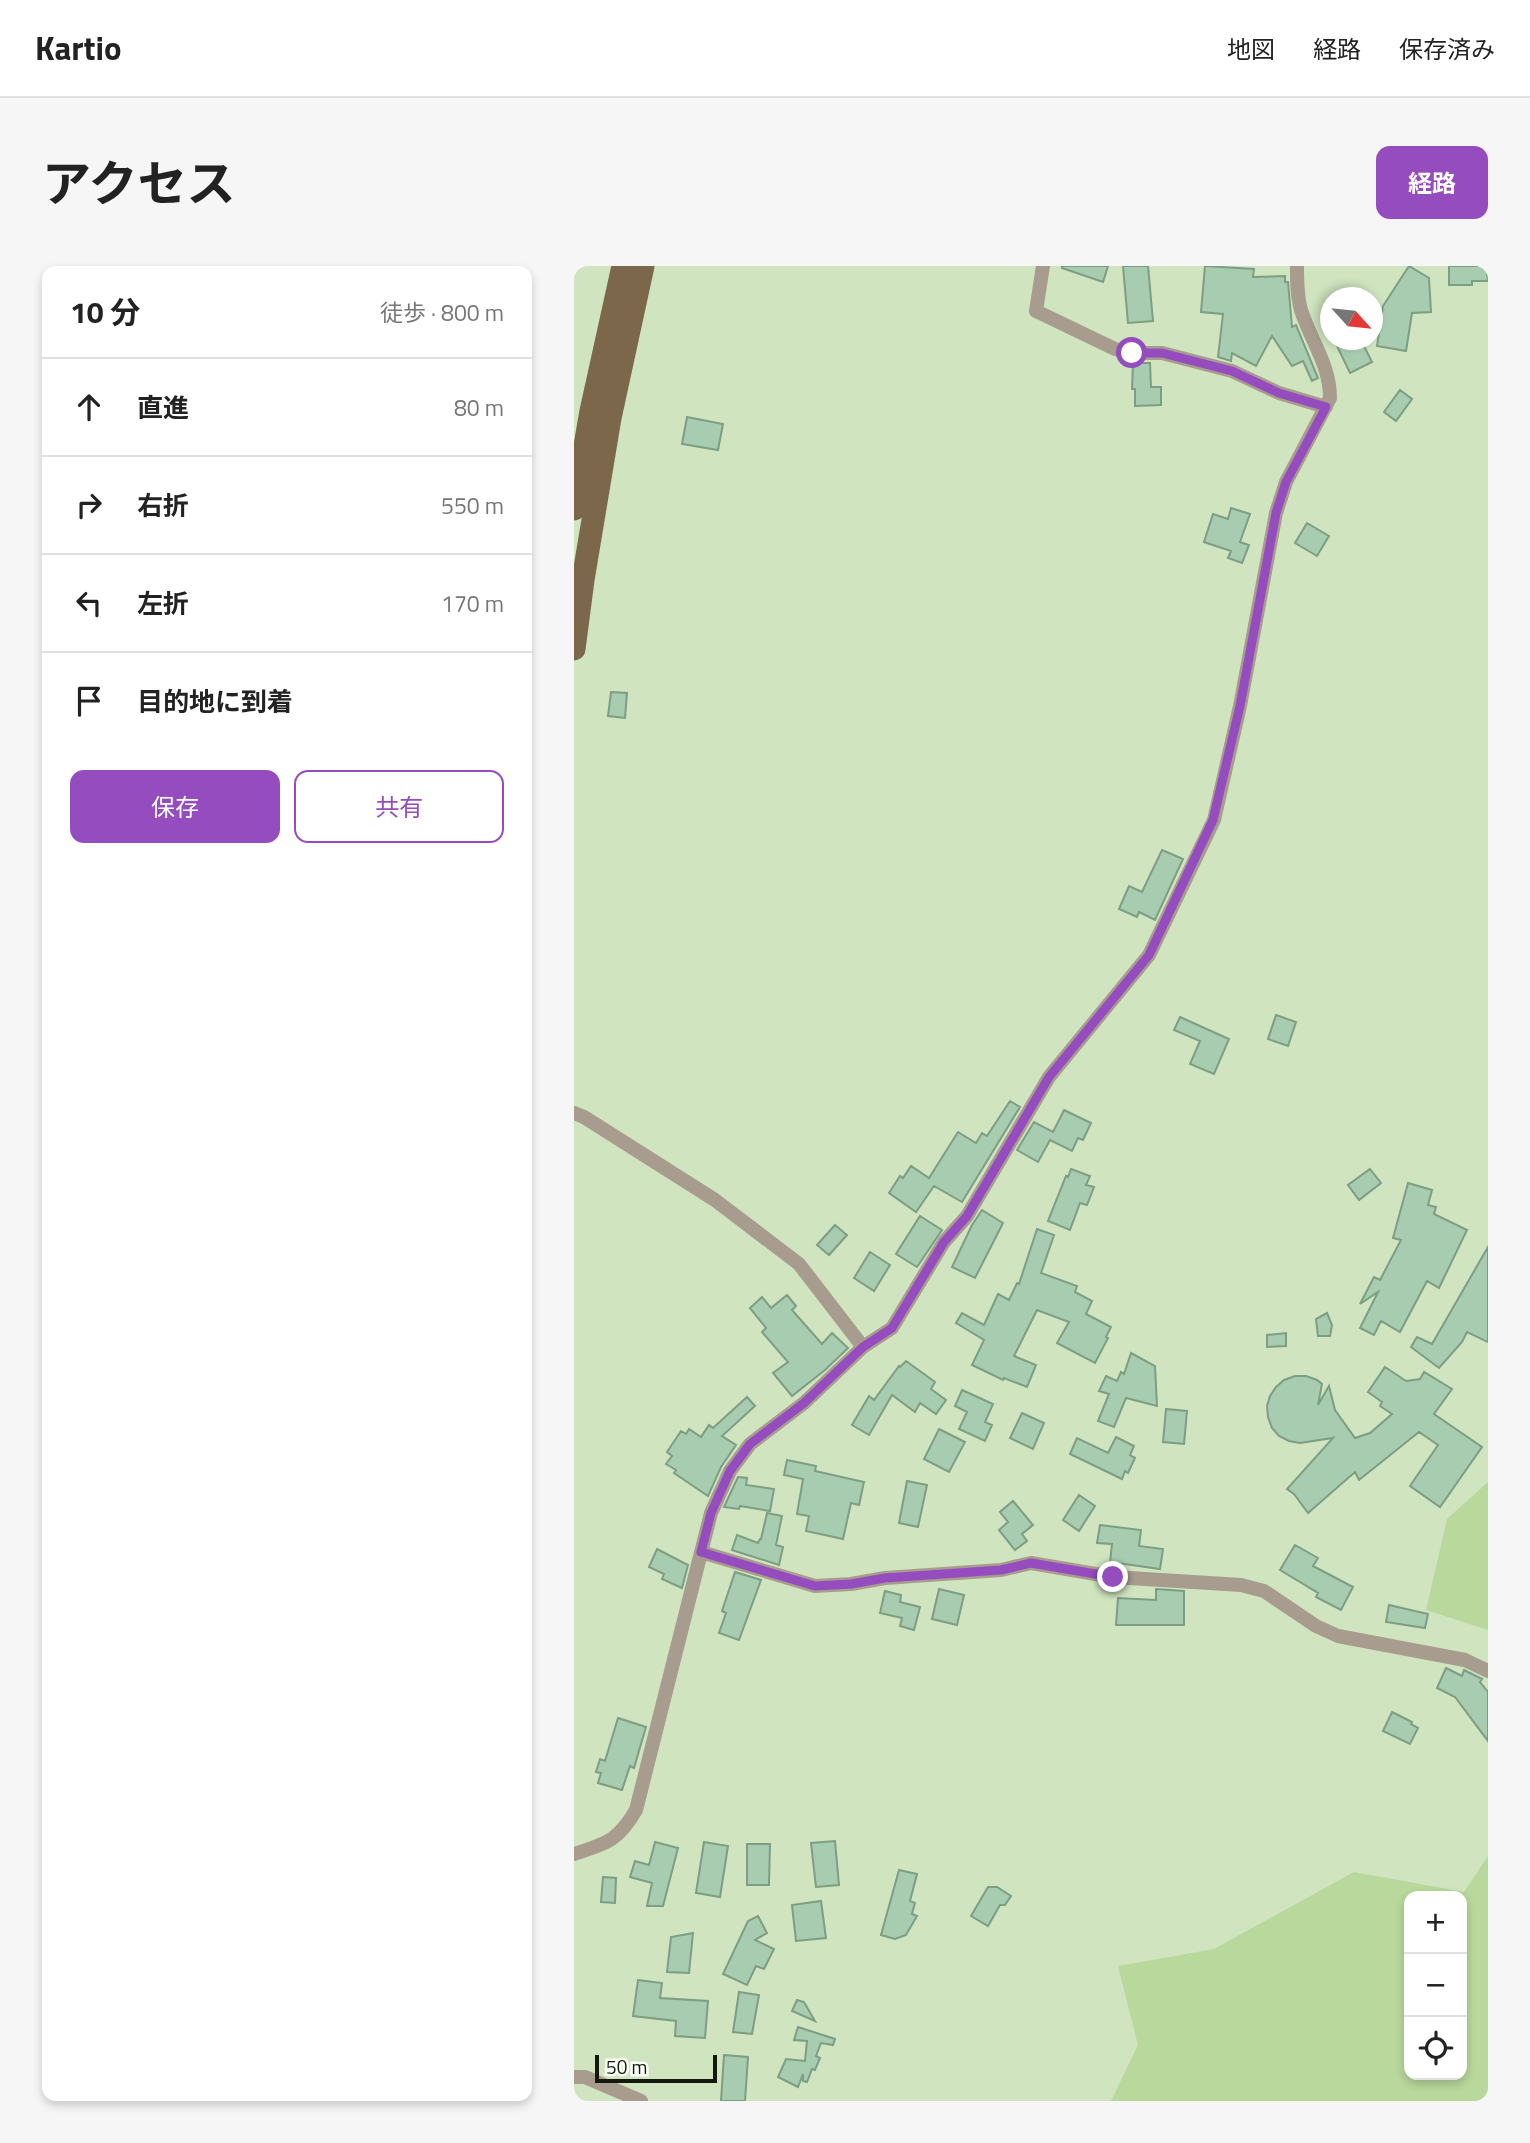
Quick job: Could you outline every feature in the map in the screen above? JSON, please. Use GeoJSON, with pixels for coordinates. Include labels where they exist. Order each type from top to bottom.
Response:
{"type":"FeatureCollection","features":[{"type":"Feature","properties":{"kind":"main road"},"geometry":{"type":"LineString","coordinates":[[574,509],[591,411],[623,266]]}},
{"type":"Feature","properties":{"kind":"main road"},"geometry":{"type":"LineString","coordinates":[[574,649],[610,418],[643,266]]}},
{"type":"Feature","properties":{"kind":"street"},"geometry":{"type":"LineString","coordinates":[[1043,266],[1036,311],[1115,349],[1132,353],[1162,353],[1232,371],[1279,393],[1326,407]]}},
{"type":"Feature","properties":{"kind":"street"},"geometry":{"type":"LineString","coordinates":[[574,1854],[616,1838],[628,1825],[636,1810],[711,1513],[730,1471],[750,1444],[804,1403],[863,1347],[892,1328],[944,1242],[967,1216],[1049,1077],[1149,955],[1213,820],[1240,706],[1276,513],[1286,482],[1330,398],[1327,370],[1301,310],[1297,266]]}},
{"type":"Feature","properties":{"kind":"street"},"geometry":{"type":"LineString","coordinates":[[574,1113],[715,1200],[799,1264],[863,1347]]}},
{"type":"Feature","properties":{"kind":"street"},"geometry":{"type":"LineString","coordinates":[[701,1552],[815,1586],[1001,1570],[1031,1563],[1113,1577],[1241,1585],[1264,1591],[1316,1626],[1338,1636],[1465,1660],[1488,1671]]}},
{"type":"Feature","properties":{"kind":"street"},"geometry":{"type":"LineString","coordinates":[[574,2077],[585,2077],[640,2101]]}},
{"type":"Feature","properties":{"kind":"green space"},"geometry":{"type":"Polygon","coordinates":[[[1488,1482],[1488,1630],[1426,1610],[1447,1519],[1488,1482]]]}},
{"type":"Feature","properties":{"kind":"green space"},"geometry":{"type":"Polygon","coordinates":[[[1488,1856],[1488,2101],[1111,2101],[1138,2045],[1118,1966],[1214,1949],[1354,1872],[1458,1891],[1404,1891],[1404,2080],[1467,2080],[1467,1891],[1465,1891],[1488,1856]]]}},
{"type":"Feature","properties":{"kind":"building"},"geometry":{"type":"Polygon","coordinates":[[[1062,266],[1108,266],[1103,282],[1062,266]]]}},
{"type":"Feature","properties":{"kind":"building"},"geometry":{"type":"Polygon","coordinates":[[[1123,266],[1148,266],[1153,321],[1128,323],[1123,266]]]}},
{"type":"Feature","properties":{"kind":"building"},"geometry":{"type":"Polygon","coordinates":[[[1205,266],[1254,269],[1253,277],[1285,276],[1285,282],[1288,282],[1292,327],[1296,325],[1318,378],[1312,381],[1303,361],[1292,366],[1272,336],[1256,366],[1232,353],[1231,361],[1218,357],[1223,314],[1201,312],[1205,266]]]}},
{"type":"Feature","properties":{"kind":"building"},"geometry":{"type":"Polygon","coordinates":[[[1409,266],[1429,278],[1431,312],[1412,313],[1406,351],[1383,347],[1383,306],[1409,266]]]}},
{"type":"Feature","properties":{"kind":"building"},"geometry":{"type":"Polygon","coordinates":[[[1449,266],[1486,266],[1488,281],[1472,281],[1472,285],[1449,285],[1449,266]]]}},
{"type":"Feature","properties":{"kind":"building"},"geometry":{"type":"Polygon","coordinates":[[[1339,350],[1366,350],[1372,362],[1350,373],[1339,350]]]}},
{"type":"Feature","properties":{"kind":"building"},"geometry":{"type":"Polygon","coordinates":[[[1133,363],[1150,363],[1151,387],[1161,387],[1161,405],[1135,406],[1135,389],[1132,389],[1133,363]]]}},
{"type":"Feature","properties":{"kind":"building"},"geometry":{"type":"Polygon","coordinates":[[[1400,390],[1412,399],[1396,421],[1384,412],[1400,390]]]}},
{"type":"Feature","properties":{"kind":"building"},"geometry":{"type":"Polygon","coordinates":[[[687,417],[723,424],[718,450],[682,444],[687,417]]]}},
{"type":"Feature","properties":{"kind":"building"},"geometry":{"type":"Polygon","coordinates":[[[1231,508],[1250,514],[1240,542],[1249,545],[1242,563],[1228,558],[1231,551],[1204,542],[1213,514],[1228,519],[1231,508]]]}},
{"type":"Feature","properties":{"kind":"building"},"geometry":{"type":"Polygon","coordinates":[[[1307,523],[1329,536],[1317,556],[1295,543],[1307,523]]]}},
{"type":"Feature","properties":{"kind":"building"},"geometry":{"type":"Polygon","coordinates":[[[611,692],[627,693],[625,718],[608,716],[611,692]]]}},
{"type":"Feature","properties":{"kind":"building"},"geometry":{"type":"Polygon","coordinates":[[[1162,850],[1183,859],[1155,920],[1139,912],[1137,917],[1119,909],[1129,886],[1142,892],[1162,850]]]}},
{"type":"Feature","properties":{"kind":"building"},"geometry":{"type":"Polygon","coordinates":[[[1276,1015],[1296,1022],[1288,1046],[1268,1039],[1276,1015]]]}},
{"type":"Feature","properties":{"kind":"building"},"geometry":{"type":"Polygon","coordinates":[[[1180,1017],[1229,1039],[1214,1074],[1190,1064],[1200,1041],[1174,1030],[1180,1017]]]}},
{"type":"Feature","properties":{"kind":"building"},"geometry":{"type":"Polygon","coordinates":[[[1010,1101],[1020,1107],[962,1202],[934,1186],[916,1212],[889,1193],[900,1176],[903,1178],[911,1166],[929,1178],[958,1132],[976,1143],[982,1133],[987,1136],[1010,1101]]]}},
{"type":"Feature","properties":{"kind":"building"},"geometry":{"type":"Polygon","coordinates":[[[1064,1110],[1091,1123],[1083,1140],[1078,1138],[1072,1151],[1050,1140],[1038,1162],[1017,1150],[1034,1122],[1053,1132],[1064,1110]]]}},
{"type":"Feature","properties":{"kind":"building"},"geometry":{"type":"Polygon","coordinates":[[[1071,1169],[1090,1176],[1086,1185],[1094,1187],[1087,1205],[1080,1203],[1070,1230],[1048,1221],[1071,1169]]]}},
{"type":"Feature","properties":{"kind":"building"},"geometry":{"type":"Polygon","coordinates":[[[1370,1169],[1381,1183],[1359,1200],[1348,1185],[1370,1169]]]}},
{"type":"Feature","properties":{"kind":"building"},"geometry":{"type":"Polygon","coordinates":[[[1408,1183],[1432,1190],[1428,1205],[1436,1207],[1434,1214],[1467,1230],[1439,1288],[1427,1281],[1400,1332],[1381,1321],[1374,1335],[1360,1328],[1378,1292],[1360,1304],[1374,1277],[1380,1280],[1401,1240],[1393,1238],[1408,1183]]]}},
{"type":"Feature","properties":{"kind":"building"},"geometry":{"type":"Polygon","coordinates":[[[982,1210],[1003,1223],[975,1278],[952,1267],[982,1210]]]}},
{"type":"Feature","properties":{"kind":"building"},"geometry":{"type":"Polygon","coordinates":[[[920,1216],[942,1230],[917,1267],[896,1254],[920,1216]]]}},
{"type":"Feature","properties":{"kind":"building"},"geometry":{"type":"Polygon","coordinates":[[[835,1225],[847,1235],[829,1255],[817,1245],[835,1225]]]}},
{"type":"Feature","properties":{"kind":"building"},"geometry":{"type":"Polygon","coordinates":[[[1037,1229],[1054,1235],[1041,1273],[1077,1286],[1075,1292],[1092,1301],[1086,1314],[1111,1327],[1095,1363],[1057,1343],[1069,1322],[1037,1310],[1014,1356],[1036,1365],[1027,1387],[1004,1378],[1003,1380],[972,1365],[984,1340],[956,1323],[962,1313],[984,1325],[998,1294],[1009,1300],[1017,1283],[1019,1284],[1037,1229]]]}},
{"type":"Feature","properties":{"kind":"building"},"geometry":{"type":"Polygon","coordinates":[[[1488,1247],[1488,1342],[1467,1332],[1462,1342],[1439,1368],[1411,1347],[1417,1337],[1432,1344],[1488,1247]]]}},
{"type":"Feature","properties":{"kind":"building"},"geometry":{"type":"Polygon","coordinates":[[[870,1252],[890,1265],[874,1291],[854,1278],[870,1252]]]}},
{"type":"Feature","properties":{"kind":"building"},"geometry":{"type":"Polygon","coordinates":[[[787,1295],[796,1306],[792,1310],[822,1344],[832,1333],[848,1348],[792,1396],[773,1373],[788,1362],[762,1332],[766,1328],[750,1308],[762,1297],[771,1308],[787,1295]]]}},
{"type":"Feature","properties":{"kind":"building"},"geometry":{"type":"Polygon","coordinates":[[[1327,1313],[1332,1325],[1330,1336],[1318,1336],[1316,1319],[1327,1313]]]}},
{"type":"Feature","properties":{"kind":"building"},"geometry":{"type":"Polygon","coordinates":[[[1286,1333],[1286,1346],[1267,1347],[1267,1335],[1286,1333]]]}},
{"type":"Feature","properties":{"kind":"building"},"geometry":{"type":"Polygon","coordinates":[[[1131,1353],[1155,1366],[1157,1406],[1126,1398],[1114,1427],[1098,1421],[1109,1394],[1099,1391],[1106,1376],[1117,1381],[1121,1372],[1124,1374],[1131,1353]]]}},
{"type":"Feature","properties":{"kind":"building"},"geometry":{"type":"Polygon","coordinates":[[[906,1361],[935,1382],[931,1389],[946,1400],[936,1414],[920,1403],[915,1412],[892,1395],[869,1435],[852,1425],[869,1396],[874,1400],[899,1366],[906,1361]]]}},
{"type":"Feature","properties":{"kind":"building"},"geometry":{"type":"Polygon","coordinates":[[[1385,1367],[1406,1381],[1420,1379],[1424,1372],[1452,1389],[1434,1414],[1482,1447],[1440,1507],[1410,1486],[1438,1445],[1419,1432],[1359,1480],[1355,1472],[1308,1513],[1287,1489],[1333,1438],[1300,1443],[1279,1436],[1268,1417],[1270,1396],[1284,1380],[1295,1376],[1317,1380],[1322,1384],[1318,1405],[1329,1386],[1335,1410],[1355,1438],[1370,1433],[1392,1414],[1380,1406],[1382,1402],[1368,1392],[1385,1367]]]}},
{"type":"Feature","properties":{"kind":"building"},"geometry":{"type":"Polygon","coordinates":[[[962,1390],[993,1404],[985,1422],[992,1425],[985,1441],[959,1429],[967,1412],[955,1406],[962,1390]]]}},
{"type":"Feature","properties":{"kind":"building"},"geometry":{"type":"Polygon","coordinates":[[[747,1397],[755,1406],[722,1436],[736,1445],[721,1467],[708,1496],[674,1473],[676,1470],[666,1464],[672,1456],[667,1452],[681,1431],[686,1434],[689,1429],[701,1437],[709,1425],[713,1428],[747,1397]]]}},
{"type":"Feature","properties":{"kind":"building"},"geometry":{"type":"Polygon","coordinates":[[[1166,1409],[1187,1411],[1184,1444],[1163,1442],[1166,1409]]]}},
{"type":"Feature","properties":{"kind":"building"},"geometry":{"type":"Polygon","coordinates":[[[1022,1413],[1044,1423],[1033,1449],[1010,1438],[1022,1413]]]}},
{"type":"Feature","properties":{"kind":"building"},"geometry":{"type":"Polygon","coordinates":[[[939,1429],[965,1442],[949,1472],[924,1459],[939,1429]]]}},
{"type":"Feature","properties":{"kind":"building"},"geometry":{"type":"Polygon","coordinates":[[[1116,1437],[1134,1446],[1130,1455],[1135,1458],[1122,1479],[1070,1454],[1077,1438],[1108,1453],[1116,1437]]]}},
{"type":"Feature","properties":{"kind":"building"},"geometry":{"type":"Polygon","coordinates":[[[787,1460],[816,1466],[815,1471],[864,1482],[859,1505],[851,1503],[843,1539],[806,1531],[809,1516],[797,1514],[803,1479],[784,1475],[787,1460]]]}},
{"type":"Feature","properties":{"kind":"building"},"geometry":{"type":"Polygon","coordinates":[[[738,1477],[747,1478],[746,1485],[774,1489],[770,1511],[740,1506],[739,1509],[724,1507],[738,1477]]]}},
{"type":"Feature","properties":{"kind":"building"},"geometry":{"type":"Polygon","coordinates":[[[907,1481],[927,1485],[918,1527],[899,1523],[907,1481]]]}},
{"type":"Feature","properties":{"kind":"building"},"geometry":{"type":"Polygon","coordinates":[[[1079,1495],[1095,1506],[1079,1531],[1063,1520],[1079,1495]]]}},
{"type":"Feature","properties":{"kind":"building"},"geometry":{"type":"Polygon","coordinates":[[[1013,1501],[1033,1525],[1022,1534],[1027,1541],[1015,1550],[999,1530],[1008,1522],[1000,1512],[1013,1501]]]}},
{"type":"Feature","properties":{"kind":"building"},"geometry":{"type":"Polygon","coordinates":[[[767,1513],[782,1516],[776,1545],[783,1547],[779,1565],[732,1550],[737,1535],[758,1543],[767,1513]]]}},
{"type":"Feature","properties":{"kind":"building"},"geometry":{"type":"Polygon","coordinates":[[[1100,1525],[1141,1530],[1139,1546],[1163,1549],[1160,1569],[1110,1562],[1112,1544],[1097,1543],[1100,1525]]]}},
{"type":"Feature","properties":{"kind":"building"},"geometry":{"type":"Polygon","coordinates":[[[1295,1545],[1318,1558],[1313,1566],[1353,1587],[1341,1610],[1316,1597],[1318,1593],[1280,1570],[1295,1545]]]}},
{"type":"Feature","properties":{"kind":"building"},"geometry":{"type":"Polygon","coordinates":[[[657,1549],[688,1565],[682,1588],[662,1579],[664,1574],[649,1567],[657,1549]]]}},
{"type":"Feature","properties":{"kind":"building"},"geometry":{"type":"Polygon","coordinates":[[[735,1572],[761,1580],[739,1640],[719,1633],[726,1613],[722,1611],[735,1572]]]}},
{"type":"Feature","properties":{"kind":"building"},"geometry":{"type":"Polygon","coordinates":[[[939,1589],[964,1595],[957,1625],[932,1619],[939,1589]]]}},
{"type":"Feature","properties":{"kind":"building"},"geometry":{"type":"Polygon","coordinates":[[[1156,1589],[1184,1591],[1184,1625],[1116,1625],[1118,1598],[1156,1600],[1156,1589]]]}},
{"type":"Feature","properties":{"kind":"building"},"geometry":{"type":"Polygon","coordinates":[[[885,1591],[901,1595],[900,1602],[920,1607],[914,1630],[900,1626],[902,1618],[880,1613],[885,1591]]]}},
{"type":"Feature","properties":{"kind":"building"},"geometry":{"type":"Polygon","coordinates":[[[1389,1605],[1428,1614],[1425,1628],[1386,1622],[1389,1605]]]}},
{"type":"Feature","properties":{"kind":"building"},"geometry":{"type":"Polygon","coordinates":[[[1446,1668],[1462,1676],[1464,1670],[1482,1679],[1480,1682],[1488,1692],[1488,1741],[1455,1697],[1437,1688],[1446,1668]]]}},
{"type":"Feature","properties":{"kind":"building"},"geometry":{"type":"Polygon","coordinates":[[[1392,1712],[1418,1728],[1410,1744],[1383,1731],[1392,1712]]]}},
{"type":"Feature","properties":{"kind":"building"},"geometry":{"type":"Polygon","coordinates":[[[618,1718],[646,1727],[634,1768],[630,1766],[622,1790],[598,1783],[601,1773],[596,1772],[600,1759],[605,1761],[618,1718]]]}},
{"type":"Feature","properties":{"kind":"building"},"geometry":{"type":"Polygon","coordinates":[[[835,1841],[839,1885],[816,1887],[811,1843],[835,1841]]]}},
{"type":"Feature","properties":{"kind":"building"},"geometry":{"type":"Polygon","coordinates":[[[655,1842],[678,1848],[663,1906],[647,1906],[652,1883],[630,1877],[635,1861],[649,1865],[655,1842]]]}},
{"type":"Feature","properties":{"kind":"building"},"geometry":{"type":"Polygon","coordinates":[[[704,1842],[728,1846],[720,1897],[696,1893],[704,1842]]]}},
{"type":"Feature","properties":{"kind":"building"},"geometry":{"type":"Polygon","coordinates":[[[747,1844],[770,1844],[769,1885],[747,1885],[747,1844]]]}},
{"type":"Feature","properties":{"kind":"building"},"geometry":{"type":"Polygon","coordinates":[[[899,1870],[917,1874],[910,1901],[915,1903],[912,1914],[917,1916],[906,1935],[895,1939],[881,1935],[899,1870]]]}},
{"type":"Feature","properties":{"kind":"building"},"geometry":{"type":"Polygon","coordinates":[[[603,1877],[616,1878],[615,1903],[601,1902],[603,1877]]]}},
{"type":"Feature","properties":{"kind":"building"},"geometry":{"type":"Polygon","coordinates":[[[988,1887],[997,1887],[1011,1896],[1005,1905],[1000,1905],[988,1926],[971,1916],[988,1887]]]}},
{"type":"Feature","properties":{"kind":"building"},"geometry":{"type":"Polygon","coordinates":[[[821,1901],[826,1938],[796,1941],[792,1905],[821,1901]]]}},
{"type":"Feature","properties":{"kind":"building"},"geometry":{"type":"Polygon","coordinates":[[[758,1916],[767,1933],[755,1940],[774,1949],[764,1969],[756,1966],[747,1985],[723,1974],[748,1921],[758,1916]]]}},
{"type":"Feature","properties":{"kind":"building"},"geometry":{"type":"Polygon","coordinates":[[[693,1933],[689,1973],[667,1972],[671,1937],[693,1933]]]}},
{"type":"Feature","properties":{"kind":"building"},"geometry":{"type":"Polygon","coordinates":[[[638,1980],[662,1983],[660,1998],[708,2001],[705,2038],[675,2036],[676,2021],[633,2016],[638,1980]]]}},
{"type":"Feature","properties":{"kind":"building"},"geometry":{"type":"Polygon","coordinates":[[[739,1992],[759,1995],[752,2034],[733,2032],[739,1992]]]}},
{"type":"Feature","properties":{"kind":"building"},"geometry":{"type":"Polygon","coordinates":[[[797,2000],[804,2002],[815,2021],[792,2011],[797,2000]]]}},
{"type":"Feature","properties":{"kind":"building"},"geometry":{"type":"Polygon","coordinates":[[[798,2027],[835,2039],[833,2045],[821,2043],[816,2056],[820,2058],[815,2070],[812,2069],[807,2082],[803,2081],[803,2074],[798,2087],[778,2077],[786,2059],[805,2061],[807,2041],[794,2040],[798,2027]]]}},
{"type":"Feature","properties":{"kind":"building"},"geometry":{"type":"Polygon","coordinates":[[[724,2055],[748,2057],[745,2101],[721,2101],[724,2055]]]}},
{"type":"Feature","properties":{"kind":"route"},"geometry":{"type":"LineString","coordinates":[[1113,1577],[1031,1563],[1001,1570],[815,1586],[701,1552],[711,1513],[730,1471],[750,1444],[804,1403],[863,1347],[892,1328],[944,1242],[967,1216],[1049,1077],[1149,955],[1213,820],[1240,706],[1276,513],[1286,482],[1326,407],[1279,393],[1232,371],[1162,353],[1132,353]]}}]}
